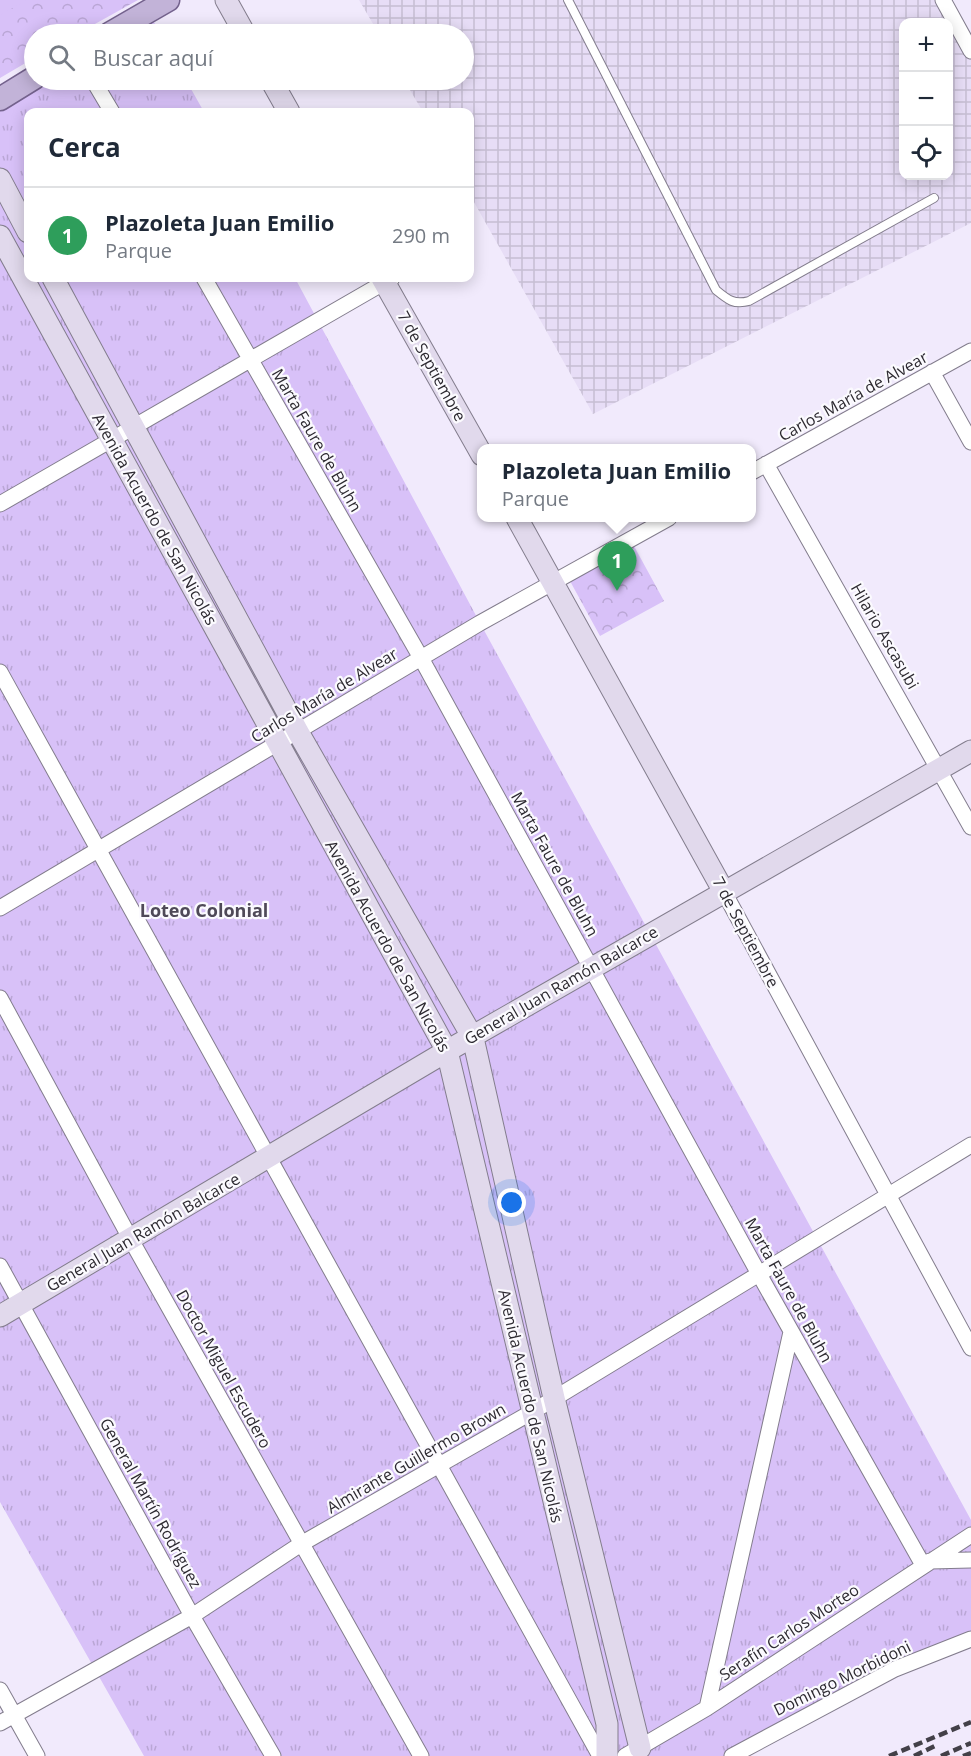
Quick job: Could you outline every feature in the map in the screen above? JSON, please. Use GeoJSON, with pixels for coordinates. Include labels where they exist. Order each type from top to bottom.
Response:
{"type":"FeatureCollection","features":[{"type":"Feature","properties":{"kind":"main road"},"geometry":{"type":"LineString","coordinates":[[127,24],[168,0]]}},
{"type":"Feature","properties":{"kind":"main road"},"geometry":{"type":"LineString","coordinates":[[0,99],[24,84]]}},
{"type":"Feature","properties":{"kind":"street"},"geometry":{"type":"LineString","coordinates":[[226,0],[240,24]]}},
{"type":"Feature","properties":{"kind":"street"},"geometry":{"type":"LineString","coordinates":[[943,0],[971,51]]}},
{"type":"Feature","properties":{"kind":"street"},"geometry":{"type":"LineString","coordinates":[[99,90],[110,108]]}},
{"type":"Feature","properties":{"kind":"street"},"geometry":{"type":"LineString","coordinates":[[277,90],[287,108]]}},
{"type":"Feature","properties":{"kind":"street"},"geometry":{"type":"LineString","coordinates":[[0,179],[24,224]]}},
{"type":"Feature","properties":{"kind":"street","name":"Avenida Acuerdo de San Nicolás"},"geometry":{"type":"LineString","coordinates":[[0,236],[24,280]]}},
{"type":"Feature","properties":{"kind":"street","name":"Avenida Acuerdo de San Nicolás"},"geometry":{"type":"LineString","coordinates":[[25,282],[447,1051],[607,1724],[607,1756]]}},
{"type":"Feature","properties":{"kind":"street","name":"Avenida Acuerdo de San Nicolás"},"geometry":{"type":"LineString","coordinates":[[56,282],[298,732],[472,1038],[632,1752]]}},
{"type":"Feature","properties":{"kind":"street","name":"Marta Faure de Bluhn"},"geometry":{"type":"LineString","coordinates":[[206,282],[421,658],[791,1332],[927,1563]]}},
{"type":"Feature","properties":{"kind":"street"},"geometry":{"type":"LineString","coordinates":[[0,504],[381,282]]}},
{"type":"Feature","properties":{"kind":"street","name":"7 de Septiembre"},"geometry":{"type":"LineString","coordinates":[[388,282],[477,446]]}},
{"type":"Feature","properties":{"kind":"street","name":"Carlos María de Alvear"},"geometry":{"type":"LineString","coordinates":[[759,468],[971,351]]}},
{"type":"Feature","properties":{"kind":"street"},"geometry":{"type":"LineString","coordinates":[[932,372],[971,442]]}},
{"type":"Feature","properties":{"kind":"street","name":"Hilario Ascasubi"},"geometry":{"type":"LineString","coordinates":[[759,468],[940,769],[971,827]]}},
{"type":"Feature","properties":{"kind":"street","name":"7 de Septiembre"},"geometry":{"type":"LineString","coordinates":[[520,522],[971,1348]]}},
{"type":"Feature","properties":{"kind":"street","name":"Carlos María de Alvear"},"geometry":{"type":"LineString","coordinates":[[0,908],[421,658],[553,581],[662,522]]}},
{"type":"Feature","properties":{"kind":"street"},"geometry":{"type":"LineString","coordinates":[[0,672],[600,1756]]}},
{"type":"Feature","properties":{"kind":"street","name":"General Juan Ramón Balcarce"},"geometry":{"type":"LineString","coordinates":[[0,1316],[591,967],[971,751]]}},
{"type":"Feature","properties":{"kind":"street","name":"Doctor Miguel Escudero"},"geometry":{"type":"LineString","coordinates":[[0,998],[130,1238],[421,1756]]}},
{"type":"Feature","properties":{"kind":"street","name":"Almirante Guillermo Brown"},"geometry":{"type":"LineString","coordinates":[[0,1723],[192,1616],[302,1544],[532,1412],[886,1194],[971,1145]]}},
{"type":"Feature","properties":{"kind":"street","name":"General Martín Rodríguez"},"geometry":{"type":"LineString","coordinates":[[0,1266],[192,1616],[273,1756]]}},
{"type":"Feature","properties":{"kind":"street"},"geometry":{"type":"LineString","coordinates":[[707,1708],[791,1332]]}},
{"type":"Feature","properties":{"kind":"street","name":"Serafín Carlos Morteo"},"geometry":{"type":"LineString","coordinates":[[632,1752],[707,1708],[971,1535]]}},
{"type":"Feature","properties":{"kind":"street"},"geometry":{"type":"LineString","coordinates":[[927,1563],[971,1560]]}},
{"type":"Feature","properties":{"kind":"street","name":"Domingo Morbidoni"},"geometry":{"type":"LineString","coordinates":[[732,1756],[895,1669],[971,1640]]}},
{"type":"Feature","properties":{"kind":"street"},"geometry":{"type":"LineString","coordinates":[[0,1689],[37,1756]]}},
{"type":"Feature","properties":{"kind":"lane"},"geometry":{"type":"LineString","coordinates":[[568,0],[716,290],[728,300],[738,304],[749,301],[934,198]]}},
{"type":"Feature","properties":{"kind":"shaded area"},"geometry":{"type":"Polygon","coordinates":[[[359,0],[943,0],[953,18],[899,18],[899,180],[953,180],[953,18],[971,51],[971,223],[593,414],[474,202],[474,108],[421,108],[410,90],[474,90],[474,24],[373,24],[359,0]]]}},
{"type":"Feature","properties":{"kind":"green space"},"geometry":{"type":"Polygon","coordinates":[[[0,0],[138,0],[95,24],[24,24],[24,64],[0,78],[0,0]]]}},
{"type":"Feature","properties":{"kind":"green space"},"geometry":{"type":"Polygon","coordinates":[[[0,0],[27,0],[0,15],[0,0]]]}},
{"type":"Feature","properties":{"kind":"green space"},"geometry":{"type":"Polygon","coordinates":[[[148,12],[155,24],[127,24],[148,12]]]}},
{"type":"Feature","properties":{"kind":"green space"},"geometry":{"type":"Polygon","coordinates":[[[24,86],[24,90],[192,90],[202,108],[24,108],[24,282],[297,282],[480,623],[971,1520],[971,1639],[734,1756],[144,1756],[0,1502],[0,99],[24,86]]]}},
{"type":"Feature","properties":{"kind":"green space"},"geometry":{"type":"Polygon","coordinates":[[[634,546],[664,601],[600,636],[570,581],[634,546]]]}},
{"type":"Feature","properties":{"kind":"railway"},"geometry":{"type":"LineString","coordinates":[[889,1756],[971,1722]]}},
{"type":"Feature","properties":{"kind":"railway"},"geometry":{"type":"LineString","coordinates":[[941,1756],[971,1743]]}},
{"type":"Feature","properties":{"kind":"railway"},"geometry":{"type":"LineString","coordinates":[[914,1756],[935,1746]]}},
{"type":"Feature","properties":{"kind":"railway"},"geometry":{"type":"LineString","coordinates":[[963,1756],[971,1753]]}},
{"type":"Feature","properties":{"kind":"place","name":"Plazoleta Juan Emilio"},"geometry":{"type":"Point","coordinates":[617,591]}},
{"type":"Feature","properties":{"kind":"district","name":"Loteo Colonial"},"geometry":{"type":"Point","coordinates":[204,911]}}]}
